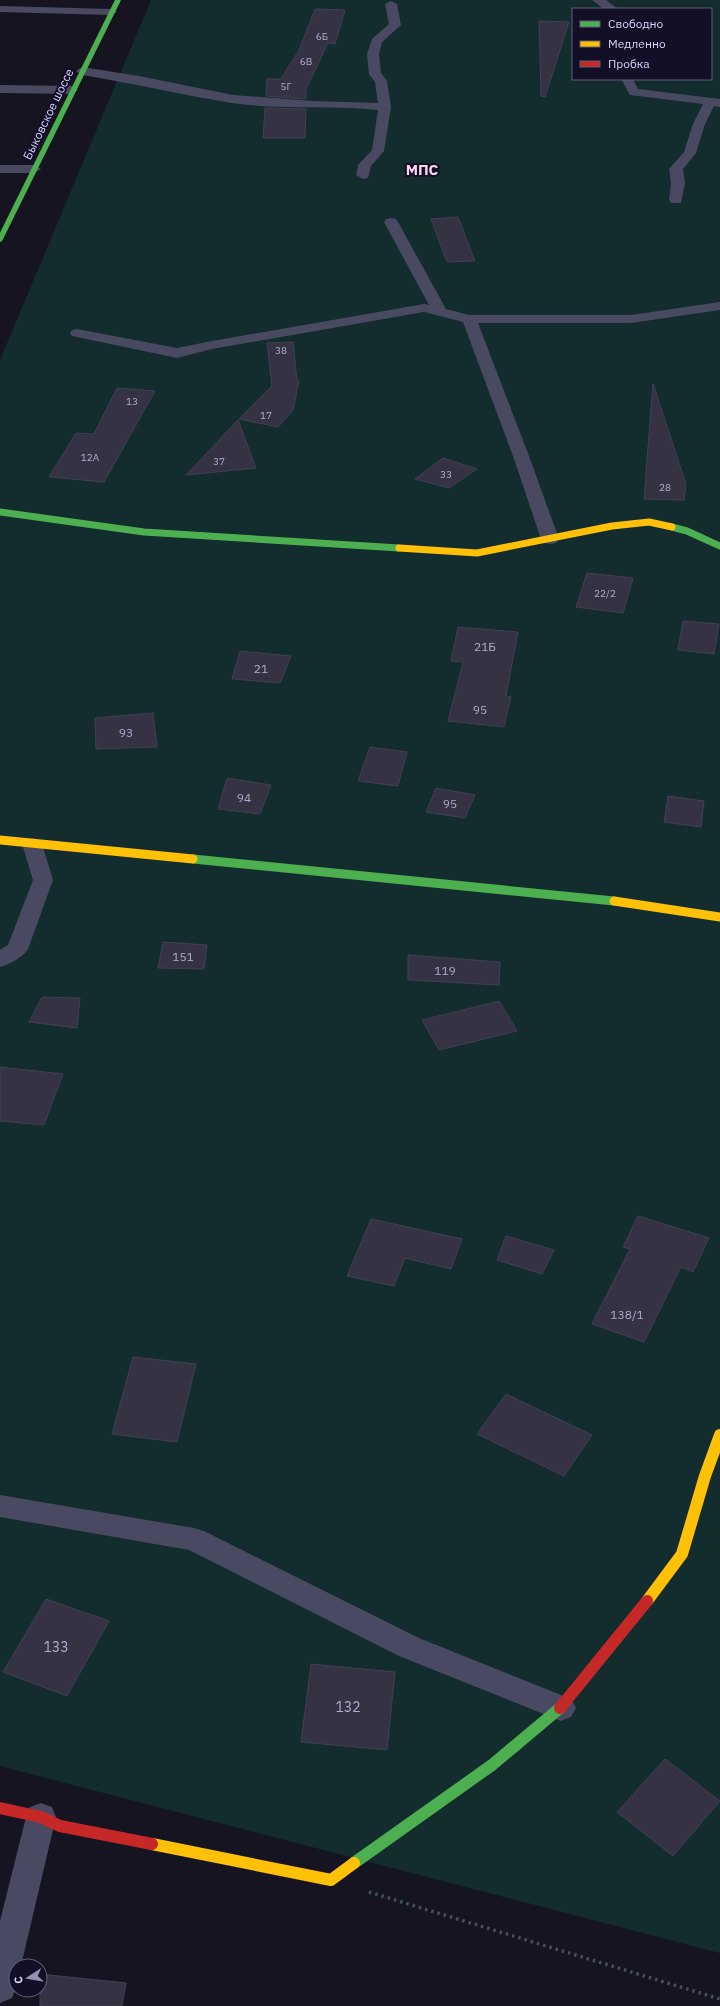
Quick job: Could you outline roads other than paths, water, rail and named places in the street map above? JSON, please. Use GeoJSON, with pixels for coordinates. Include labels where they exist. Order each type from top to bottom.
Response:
{"type":"FeatureCollection","features":[{"type":"Feature","properties":{"kind":"street","name":"Быковское шоссе"},"geometry":{"type":"LineString","coordinates":[[0,238],[72,90],[118,0]]}},
{"type":"Feature","properties":{"kind":"street"},"geometry":{"type":"LineString","coordinates":[[598,0],[610,8]]}},
{"type":"Feature","properties":{"kind":"street"},"geometry":{"type":"LineString","coordinates":[[363,175],[365,165],[378,151],[385,107],[381,81],[375,74],[373,54],[376,41],[395,25],[391,4]]}},
{"type":"Feature","properties":{"kind":"street"},"geometry":{"type":"LineString","coordinates":[[0,9],[111,12]]}},
{"type":"Feature","properties":{"kind":"street"},"geometry":{"type":"LineString","coordinates":[[82,71],[139,80],[233,99],[313,105],[366,105],[385,107]]}},
{"type":"Feature","properties":{"kind":"street"},"geometry":{"type":"LineString","coordinates":[[628,80],[634,92],[715,103],[699,124],[690,153],[676,169],[678,183],[676,200]]}},
{"type":"Feature","properties":{"kind":"street"},"geometry":{"type":"LineString","coordinates":[[0,89],[72,90]]}},
{"type":"Feature","properties":{"kind":"street"},"geometry":{"type":"LineString","coordinates":[[0,169],[34,169]]}},
{"type":"Feature","properties":{"kind":"street"},"geometry":{"type":"LineString","coordinates":[[391,222],[440,312]]}},
{"type":"Feature","properties":{"kind":"street"},"geometry":{"type":"LineString","coordinates":[[78,333],[177,353],[212,345],[424,308],[469,319],[631,319],[720,306]]}},
{"type":"Feature","properties":{"kind":"street"},"geometry":{"type":"LineString","coordinates":[[469,319],[521,456],[550,538]]}},
{"type":"Feature","properties":{"kind":"street"},"geometry":{"type":"LineString","coordinates":[[0,512],[144,532],[477,553],[612,526],[649,522],[687,531],[720,546]]}},
{"type":"Feature","properties":{"kind":"street"},"geometry":{"type":"LineString","coordinates":[[0,840],[616,901],[720,917]]}},
{"type":"Feature","properties":{"kind":"street"},"geometry":{"type":"LineString","coordinates":[[0,960],[17,949],[43,880],[32,844]]}},
{"type":"Feature","properties":{"kind":"street"},"geometry":{"type":"LineString","coordinates":[[0,1808],[41,1817],[60,1826],[330,1880],[492,1765],[561,1708],[632,1621],[682,1554],[705,1476],[720,1435]]}},
{"type":"Feature","properties":{"kind":"street"},"geometry":{"type":"LineString","coordinates":[[0,1506],[194,1539],[409,1647],[561,1708]]}},
{"type":"Feature","properties":{"kind":"street"},"geometry":{"type":"LineString","coordinates":[[0,1987],[41,1817]]}},
{"type":"Feature","properties":{"kind":"district","name":"МПС"},"geometry":{"type":"Point","coordinates":[422,169]}}]}
